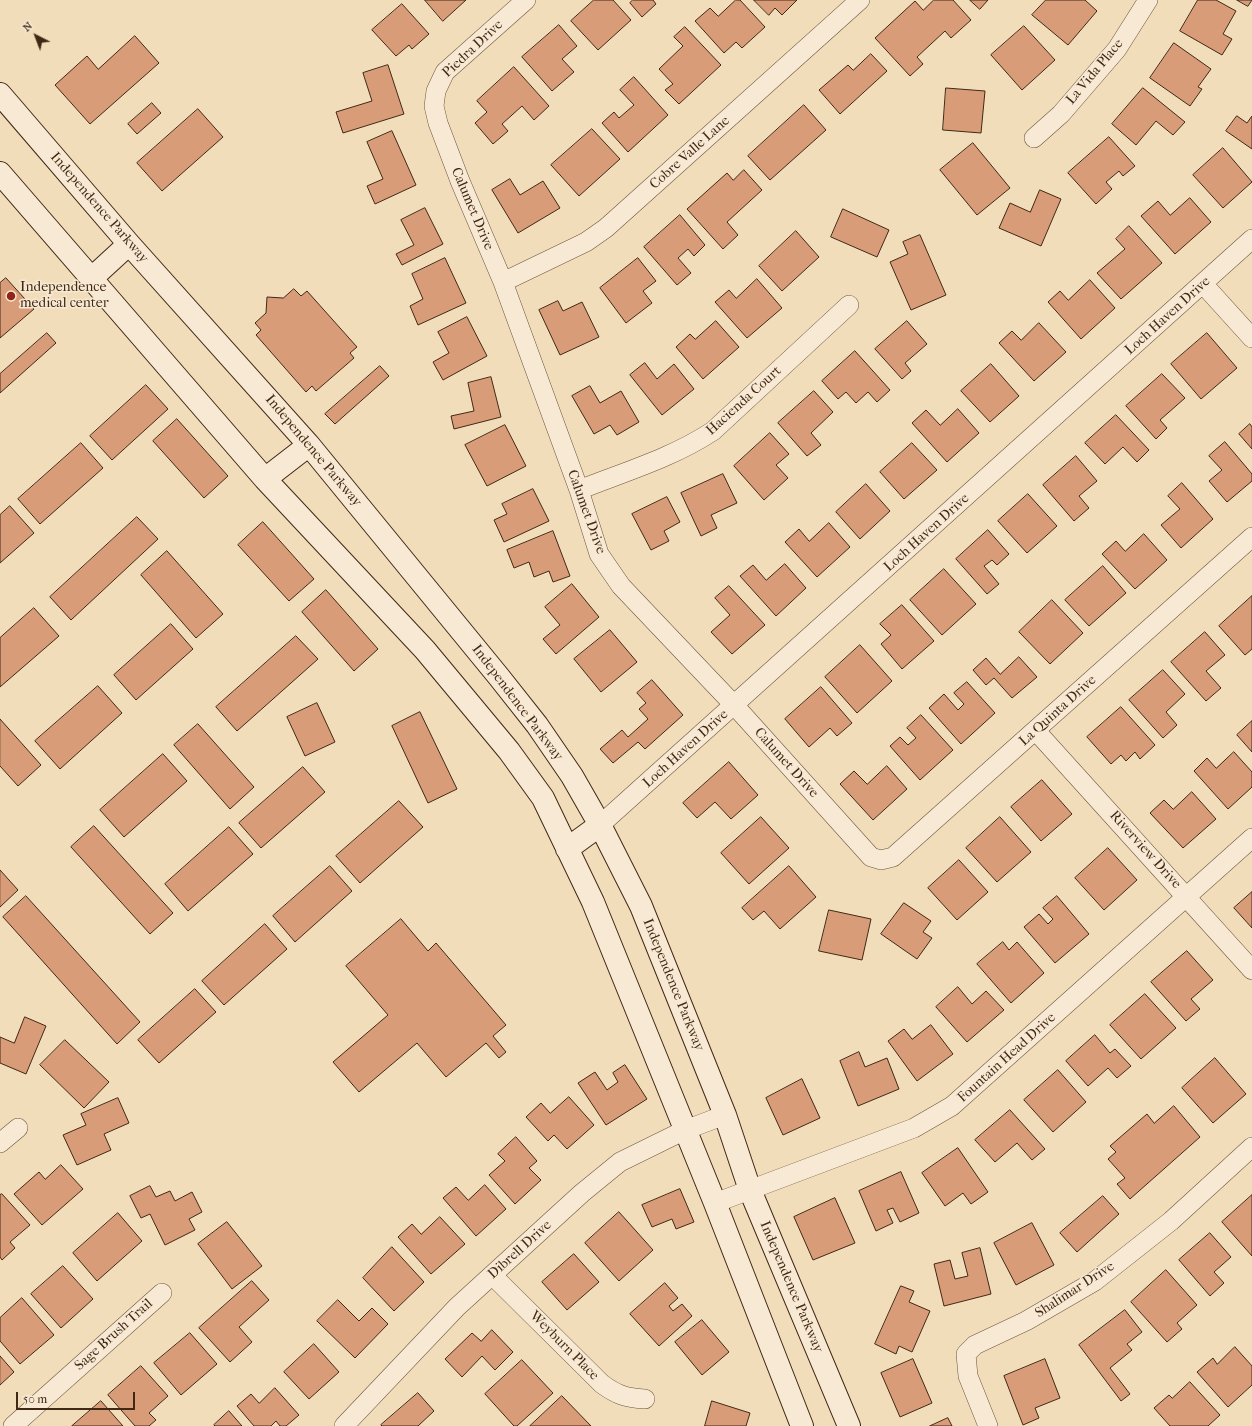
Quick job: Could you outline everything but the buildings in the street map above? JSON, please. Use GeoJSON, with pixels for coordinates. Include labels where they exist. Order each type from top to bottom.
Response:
{"type":"FeatureCollection","features":[{"type":"Feature","properties":{"kind":"main road","name":"Independence Parkway"},"geometry":{"type":"LineString","coordinates":[[0,94],[129,244],[309,444],[532,719],[572,776],[600,825],[641,906],[724,1114],[750,1190],[849,1426]]}},
{"type":"Feature","properties":{"kind":"main road"},"geometry":{"type":"LineString","coordinates":[[0,174],[92,278],[265,479],[425,650],[509,751],[543,798],[593,902],[715,1203],[802,1426]]}},
{"type":"Feature","properties":{"kind":"main road"},"geometry":{"type":"LineString","coordinates":[[92,278],[129,244]]}},
{"type":"Feature","properties":{"kind":"main road"},"geometry":{"type":"LineString","coordinates":[[265,479],[309,444]]}},
{"type":"Feature","properties":{"kind":"main road"},"geometry":{"type":"LineString","coordinates":[[567,849],[600,825]]}},
{"type":"Feature","properties":{"kind":"street","name":"Piedra Drive"},"geometry":{"type":"LineString","coordinates":[[434,106],[438,87],[445,72],[526,0]]}},
{"type":"Feature","properties":{"kind":"street","name":"Cobre Valle Lane"},"geometry":{"type":"LineString","coordinates":[[503,282],[586,242],[606,228],[860,0]]}},
{"type":"Feature","properties":{"kind":"street","name":"La Vida Place"},"geometry":{"type":"LineString","coordinates":[[1034,138],[1061,114],[1117,49],[1148,0]]}},
{"type":"Feature","properties":{"kind":"street","name":"Calumet Drive"},"geometry":{"type":"LineString","coordinates":[[434,106],[438,123],[460,181],[503,282],[579,490],[599,554],[621,586],[735,706],[860,845]]}},
{"type":"Feature","properties":{"kind":"street","name":"Loch Haven Drive"},"geometry":{"type":"LineString","coordinates":[[600,825],[735,706],[1204,284],[1252,239]]}},
{"type":"Feature","properties":{"kind":"street"},"geometry":{"type":"LineString","coordinates":[[1204,284],[1252,338]]}},
{"type":"Feature","properties":{"kind":"street","name":"Hacienda Court"},"geometry":{"type":"LineString","coordinates":[[579,490],[667,456],[695,443],[713,431],[849,305]]}},
{"type":"Feature","properties":{"kind":"street","name":"La Quinta Drive"},"geometry":{"type":"LineString","coordinates":[[860,845],[871,857],[877,860],[893,858],[1252,537]]}},
{"type":"Feature","properties":{"kind":"street","name":"Riverview Drive"},"geometry":{"type":"LineString","coordinates":[[1036,731],[1252,970]]}},
{"type":"Feature","properties":{"kind":"street","name":"Fountain Head Drive"},"geometry":{"type":"LineString","coordinates":[[715,1203],[914,1128],[952,1106],[1252,838]]}},
{"type":"Feature","properties":{"kind":"street","name":"Dibrell Drive"},"geometry":{"type":"LineString","coordinates":[[344,1426],[435,1329],[582,1193],[620,1162],[685,1130],[724,1114]]}},
{"type":"Feature","properties":{"kind":"street"},"geometry":{"type":"LineString","coordinates":[[0,1143],[18,1128]]}},
{"type":"Feature","properties":{"kind":"street","name":"Shalimar Drive"},"geometry":{"type":"LineString","coordinates":[[988,1426],[968,1376],[966,1354],[976,1346],[1026,1321],[1095,1281],[1171,1221],[1252,1147]]}},
{"type":"Feature","properties":{"kind":"street","name":"Weyburn Place"},"geometry":{"type":"LineString","coordinates":[[492,1275],[602,1384],[615,1394],[631,1398],[645,1399]]}},
{"type":"Feature","properties":{"kind":"street","name":"Sage Brush Trail"},"geometry":{"type":"LineString","coordinates":[[13,1426],[162,1293]]}},
{"type":"Feature","properties":{"kind":"place","name":"Independence medical center"},"geometry":{"type":"Point","coordinates":[11,296]}}]}
